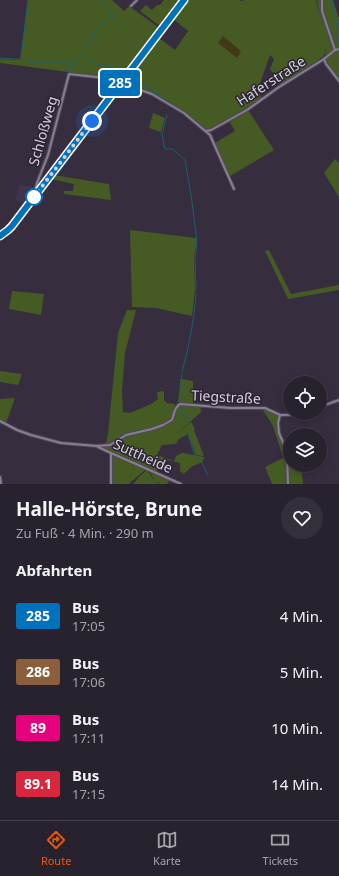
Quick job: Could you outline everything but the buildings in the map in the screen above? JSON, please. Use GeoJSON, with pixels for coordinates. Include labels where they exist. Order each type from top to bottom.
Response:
{"type":"FeatureCollection","features":[{"type":"Feature","properties":{"kind":"main road"},"geometry":{"type":"LineString","coordinates":[[0,236],[12,226],[184,0]]}},
{"type":"Feature","properties":{"kind":"street"},"geometry":{"type":"LineString","coordinates":[[131,6],[137,0]]}},
{"type":"Feature","properties":{"kind":"street"},"geometry":{"type":"LineString","coordinates":[[322,0],[322,11],[335,50]]}},
{"type":"Feature","properties":{"kind":"street","name":"Haferstraße"},"geometry":{"type":"LineString","coordinates":[[206,131],[247,110],[279,87],[324,59],[335,50],[339,49]]}},
{"type":"Feature","properties":{"kind":"street"},"geometry":{"type":"LineString","coordinates":[[324,59],[339,81]]}},
{"type":"Feature","properties":{"kind":"street","name":"Schloßweg"},"geometry":{"type":"LineString","coordinates":[[38,192],[36,188],[37,184],[48,154],[69,74],[106,78],[121,83]]}},
{"type":"Feature","properties":{"kind":"street"},"geometry":{"type":"LineString","coordinates":[[121,83],[152,94],[170,104],[206,131],[210,136],[234,190]]}},
{"type":"Feature","properties":{"kind":"street"},"geometry":{"type":"LineString","coordinates":[[210,136],[214,128]]}},
{"type":"Feature","properties":{"kind":"street"},"geometry":{"type":"LineString","coordinates":[[327,404],[339,400]]}},
{"type":"Feature","properties":{"kind":"street","name":"Tiegstraße"},"geometry":{"type":"LineString","coordinates":[[0,421],[17,430],[61,443],[97,446],[110,445],[124,435],[163,425],[172,420],[175,408],[180,404],[230,408],[265,408],[280,415]]}},
{"type":"Feature","properties":{"kind":"street"},"geometry":{"type":"LineString","coordinates":[[280,415],[278,423],[279,433],[287,452],[288,484]]}},
{"type":"Feature","properties":{"kind":"street","name":"Suttheide"},"geometry":{"type":"LineString","coordinates":[[97,446],[181,484]]}},
{"type":"Feature","properties":{"kind":"street"},"geometry":{"type":"LineString","coordinates":[[111,453],[111,484]]}},
{"type":"Feature","properties":{"kind":"street"},"geometry":{"type":"LineString","coordinates":[[0,477],[1,484]]}},
{"type":"Feature","properties":{"kind":"shaded area"},"geometry":{"type":"Polygon","coordinates":[[[19,185],[35,187],[36,190],[26,205],[15,200],[19,185]]]}},
{"type":"Feature","properties":{"kind":"green space"},"geometry":{"type":"Polygon","coordinates":[[[28,0],[112,0],[124,11],[129,6],[158,27],[155,35],[175,50],[188,31],[172,18],[185,0],[316,0],[320,16],[317,0],[333,0],[339,18],[339,48],[336,48],[325,56],[326,48],[324,56],[281,85],[270,69],[274,59],[270,55],[258,89],[262,99],[212,128],[205,130],[173,105],[152,93],[124,83],[123,81],[106,77],[0,63],[0,59],[20,60],[28,0]]]}},
{"type":"Feature","properties":{"kind":"green space"},"geometry":{"type":"Polygon","coordinates":[[[164,0],[179,0],[160,26],[140,11],[146,5],[152,10],[157,5],[160,5],[164,0]]]}},
{"type":"Feature","properties":{"kind":"green space"},"geometry":{"type":"Polygon","coordinates":[[[339,50],[339,80],[326,64],[325,60],[329,55],[339,50]]]}},
{"type":"Feature","properties":{"kind":"green space"},"geometry":{"type":"Polygon","coordinates":[[[248,110],[274,150],[230,176],[215,143],[235,131],[229,121],[248,110]]]}},
{"type":"Feature","properties":{"kind":"green space"},"geometry":{"type":"Polygon","coordinates":[[[153,113],[165,118],[161,132],[149,128],[153,113]]]}},
{"type":"Feature","properties":{"kind":"green space"},"geometry":{"type":"Polygon","coordinates":[[[335,159],[339,163],[339,197],[324,173],[335,159]]]}},
{"type":"Feature","properties":{"kind":"green space"},"geometry":{"type":"Polygon","coordinates":[[[53,175],[109,184],[111,200],[64,194],[64,191],[73,191],[74,184],[51,179],[53,175]]]}},
{"type":"Feature","properties":{"kind":"green space"},"geometry":{"type":"Polygon","coordinates":[[[130,230],[196,238],[194,256],[195,290],[192,316],[156,308],[132,307],[130,230]]]}},
{"type":"Feature","properties":{"kind":"green space"},"geometry":{"type":"Polygon","coordinates":[[[269,250],[291,294],[339,285],[339,290],[288,299],[265,251],[269,250]]]}},
{"type":"Feature","properties":{"kind":"green space"},"geometry":{"type":"Polygon","coordinates":[[[12,291],[44,294],[41,315],[9,309],[12,291]]]}},
{"type":"Feature","properties":{"kind":"green space"},"geometry":{"type":"Polygon","coordinates":[[[127,310],[136,310],[125,353],[122,391],[123,412],[130,413],[151,404],[158,399],[157,392],[164,391],[164,400],[167,403],[175,404],[171,420],[152,428],[122,435],[114,441],[106,444],[118,333],[127,310]]]}},
{"type":"Feature","properties":{"kind":"green space"},"geometry":{"type":"Polygon","coordinates":[[[0,371],[22,374],[18,385],[0,382],[0,371]]]}},
{"type":"Feature","properties":{"kind":"green space"},"geometry":{"type":"Polygon","coordinates":[[[181,379],[193,381],[193,405],[179,403],[178,401],[181,379]]]}},
{"type":"Feature","properties":{"kind":"green space"},"geometry":{"type":"Polygon","coordinates":[[[15,398],[6,423],[0,420],[0,399],[15,398]]]}},
{"type":"Feature","properties":{"kind":"green space"},"geometry":{"type":"Polygon","coordinates":[[[180,406],[203,407],[200,409],[202,411],[176,435],[191,422],[195,429],[192,431],[194,430],[204,456],[196,455],[188,434],[179,439],[176,444],[162,445],[157,455],[174,461],[176,456],[182,453],[205,457],[202,462],[191,467],[184,474],[180,471],[180,463],[168,460],[154,473],[170,480],[167,484],[155,482],[148,468],[129,484],[113,484],[113,454],[101,447],[115,443],[123,436],[152,429],[172,422],[175,411],[180,406]]]}},
{"type":"Feature","properties":{"kind":"green space"},"geometry":{"type":"Polygon","coordinates":[[[263,410],[267,410],[279,416],[278,424],[283,437],[283,457],[273,426],[263,410]]]}},
{"type":"Feature","properties":{"kind":"green space"},"geometry":{"type":"Polygon","coordinates":[[[283,458],[283,472],[286,472],[287,484],[272,484],[265,467],[283,458]]]}},
{"type":"Feature","properties":{"kind":"green space"},"geometry":{"type":"Polygon","coordinates":[[[147,470],[158,484],[133,484],[147,470]]]}},
{"type":"Feature","properties":{"kind":"green space"},"geometry":{"type":"Polygon","coordinates":[[[289,472],[302,472],[303,484],[289,484],[289,472]]]}},
{"type":"Feature","properties":{"kind":"sand"},"geometry":{"type":"Polygon","coordinates":[[[223,36],[241,51],[237,58],[218,43],[223,36]]]}},
{"type":"Feature","properties":{"kind":"waterway"},"geometry":{"type":"LineString","coordinates":[[21,59],[28,0]]}},
{"type":"Feature","properties":{"kind":"waterway"},"geometry":{"type":"LineString","coordinates":[[70,67],[87,49],[92,36],[98,28],[113,16],[102,0]]}},
{"type":"Feature","properties":{"kind":"waterway"},"geometry":{"type":"LineString","coordinates":[[332,0],[333,7],[335,9],[339,41]]}},
{"type":"Feature","properties":{"kind":"waterway"},"geometry":{"type":"LineString","coordinates":[[0,58],[30,60],[36,63],[73,64]]}},
{"type":"Feature","properties":{"kind":"waterway"},"geometry":{"type":"LineString","coordinates":[[86,58],[95,63],[125,71]]}},
{"type":"Feature","properties":{"kind":"waterway"},"geometry":{"type":"LineString","coordinates":[[66,71],[69,68]]}},
{"type":"Feature","properties":{"kind":"waterway"},"geometry":{"type":"LineString","coordinates":[[129,74],[172,104]]}},
{"type":"Feature","properties":{"kind":"waterway"},"geometry":{"type":"LineString","coordinates":[[167,115],[162,134],[165,149],[173,149],[185,160],[191,195],[197,241],[195,258],[196,290]]}},
{"type":"Feature","properties":{"kind":"waterway"},"geometry":{"type":"LineString","coordinates":[[182,372],[191,333],[196,294]]}},
{"type":"Feature","properties":{"kind":"waterway"},"geometry":{"type":"LineString","coordinates":[[180,403],[182,393],[180,386],[182,374]]}},
{"type":"Feature","properties":{"kind":"waterway"},"geometry":{"type":"LineString","coordinates":[[181,406],[188,422]]}},
{"type":"Feature","properties":{"kind":"waterway"},"geometry":{"type":"LineString","coordinates":[[189,425],[190,428],[187,431],[195,456],[200,459]]}},
{"type":"Feature","properties":{"kind":"waterway"},"geometry":{"type":"LineString","coordinates":[[201,461],[208,475]]}},
{"type":"Feature","properties":{"kind":"bus line","name":"285"},"geometry":{"type":"LineString","coordinates":[[0,236],[12,226],[184,0]]}},
{"type":"Feature","properties":{"kind":"route"},"geometry":{"type":"LineString","coordinates":[[34,197],[92,121]]}}]}
